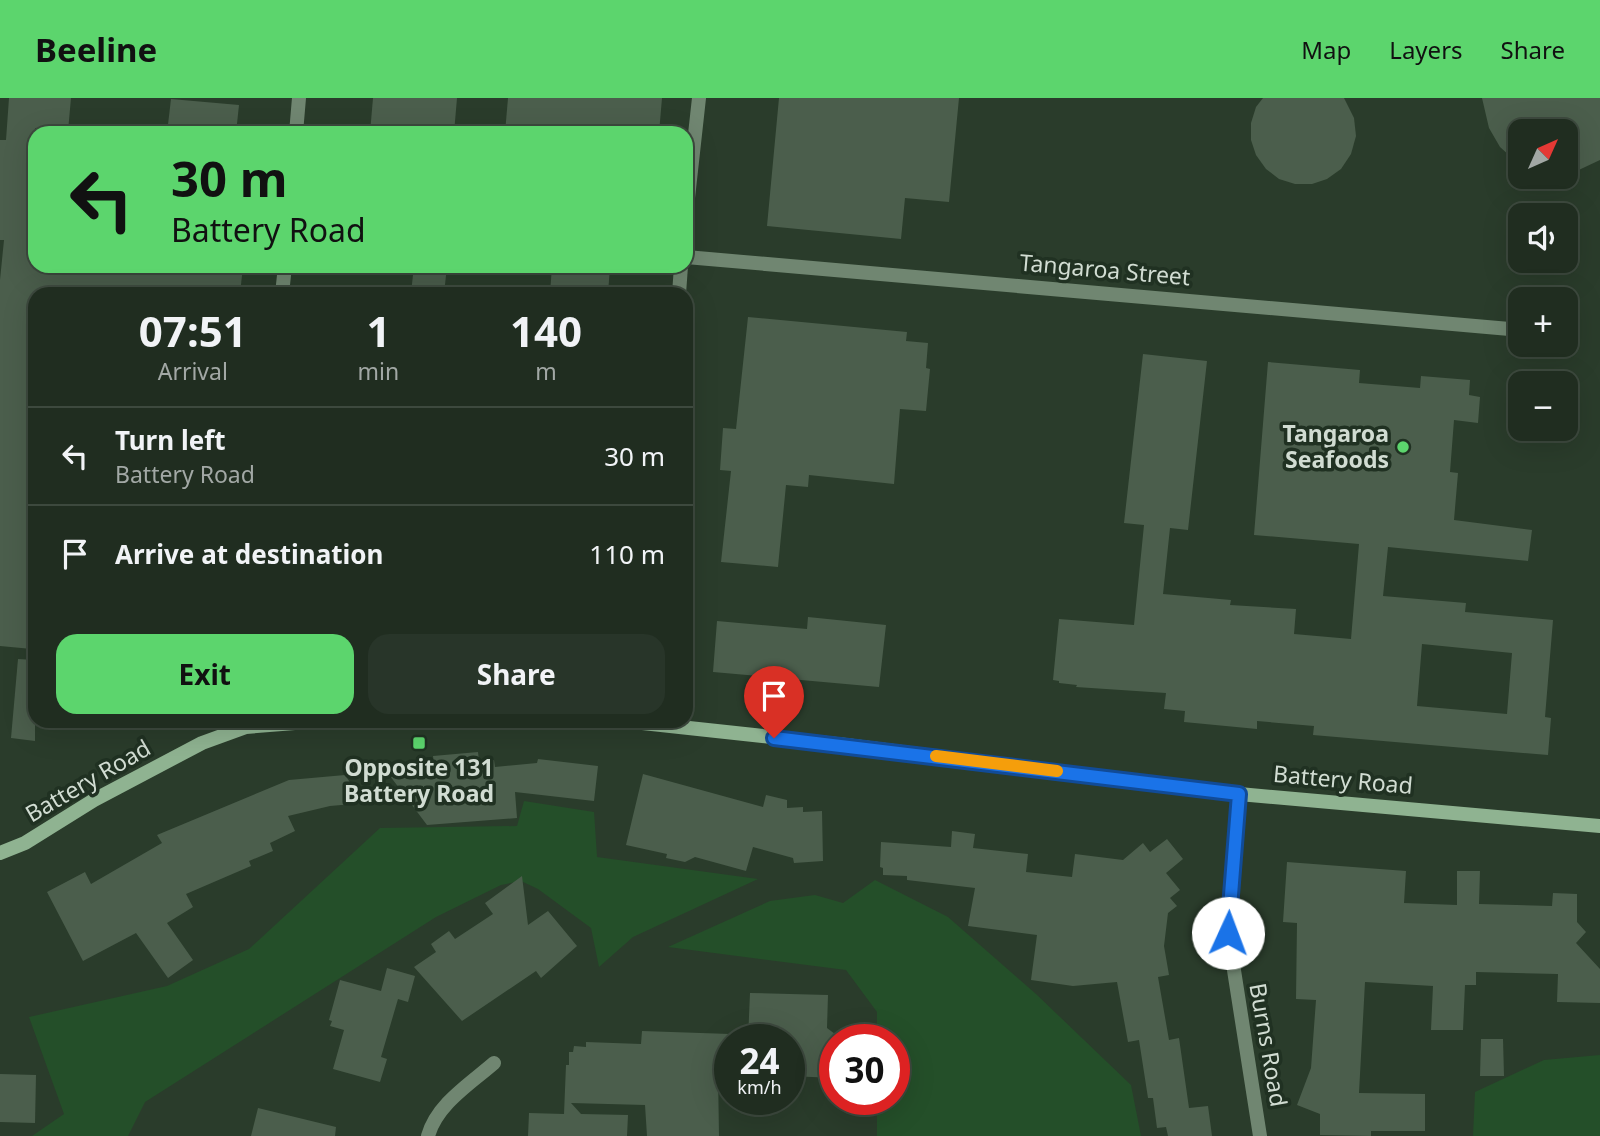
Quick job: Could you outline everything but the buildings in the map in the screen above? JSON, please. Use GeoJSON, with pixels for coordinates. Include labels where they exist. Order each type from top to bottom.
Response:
{"type":"FeatureCollection","features":[{"type":"Feature","properties":{"kind":"street"},"geometry":{"type":"LineString","coordinates":[[297,126],[299,98]]}},
{"type":"Feature","properties":{"kind":"street"},"geometry":{"type":"LineString","coordinates":[[693,152],[699,98]]}},
{"type":"Feature","properties":{"kind":"street","name":"Tangaroa Street"},"geometry":{"type":"LineString","coordinates":[[693,258],[1508,329]]}},
{"type":"Feature","properties":{"kind":"street","name":"Battery Road"},"geometry":{"type":"LineString","coordinates":[[693,727],[1239,794],[1600,826]]}},
{"type":"Feature","properties":{"kind":"street","name":"Battery Road"},"geometry":{"type":"LineString","coordinates":[[0,853],[25,843],[94,800],[202,743],[237,728]]}},
{"type":"Feature","properties":{"kind":"street","name":"Burns Road"},"geometry":{"type":"LineString","coordinates":[[1239,794],[1228,905],[1228,939],[1260,1136]]}},
{"type":"Feature","properties":{"kind":"street"},"geometry":{"type":"LineString","coordinates":[[428,1136],[430,1128],[446,1105],[494,1063]]}},
{"type":"Feature","properties":{"kind":"green space"},"geometry":{"type":"Polygon","coordinates":[[[524,801],[594,812],[597,857],[758,879],[633,937],[599,967],[591,928],[538,889],[521,881],[501,885],[436,917],[145,1102],[128,1136],[32,1136],[64,1114],[29,1017],[167,986],[249,949],[380,828],[517,826],[524,801]]]}},
{"type":"Feature","properties":{"kind":"green space"},"geometry":{"type":"Polygon","coordinates":[[[875,880],[948,917],[1036,994],[1131,1085],[1141,1136],[877,1136],[877,1115],[910,1115],[910,1024],[877,1024],[877,1012],[846,970],[668,947],[770,901],[815,895],[843,903],[875,880]]]}},
{"type":"Feature","properties":{"kind":"green space"},"geometry":{"type":"Polygon","coordinates":[[[1600,1055],[1600,1136],[1473,1136],[1475,1092],[1544,1060],[1600,1055]]]}},
{"type":"Feature","properties":{"kind":"slow traffic"},"geometry":{"type":"LineString","coordinates":[[936,756],[1057,771]]}},
{"type":"Feature","properties":{"kind":"place","name":"Tangaroa Seafoods"},"geometry":{"type":"Point","coordinates":[1403,447]}},
{"type":"Feature","properties":{"kind":"place","name":"Opposite 131 Battery Road"},"geometry":{"type":"Point","coordinates":[419,743]}},
{"type":"Feature","properties":{"kind":"route"},"geometry":{"type":"LineString","coordinates":[[774,738],[1239,794],[1228,905],[1228,933]]}}]}
